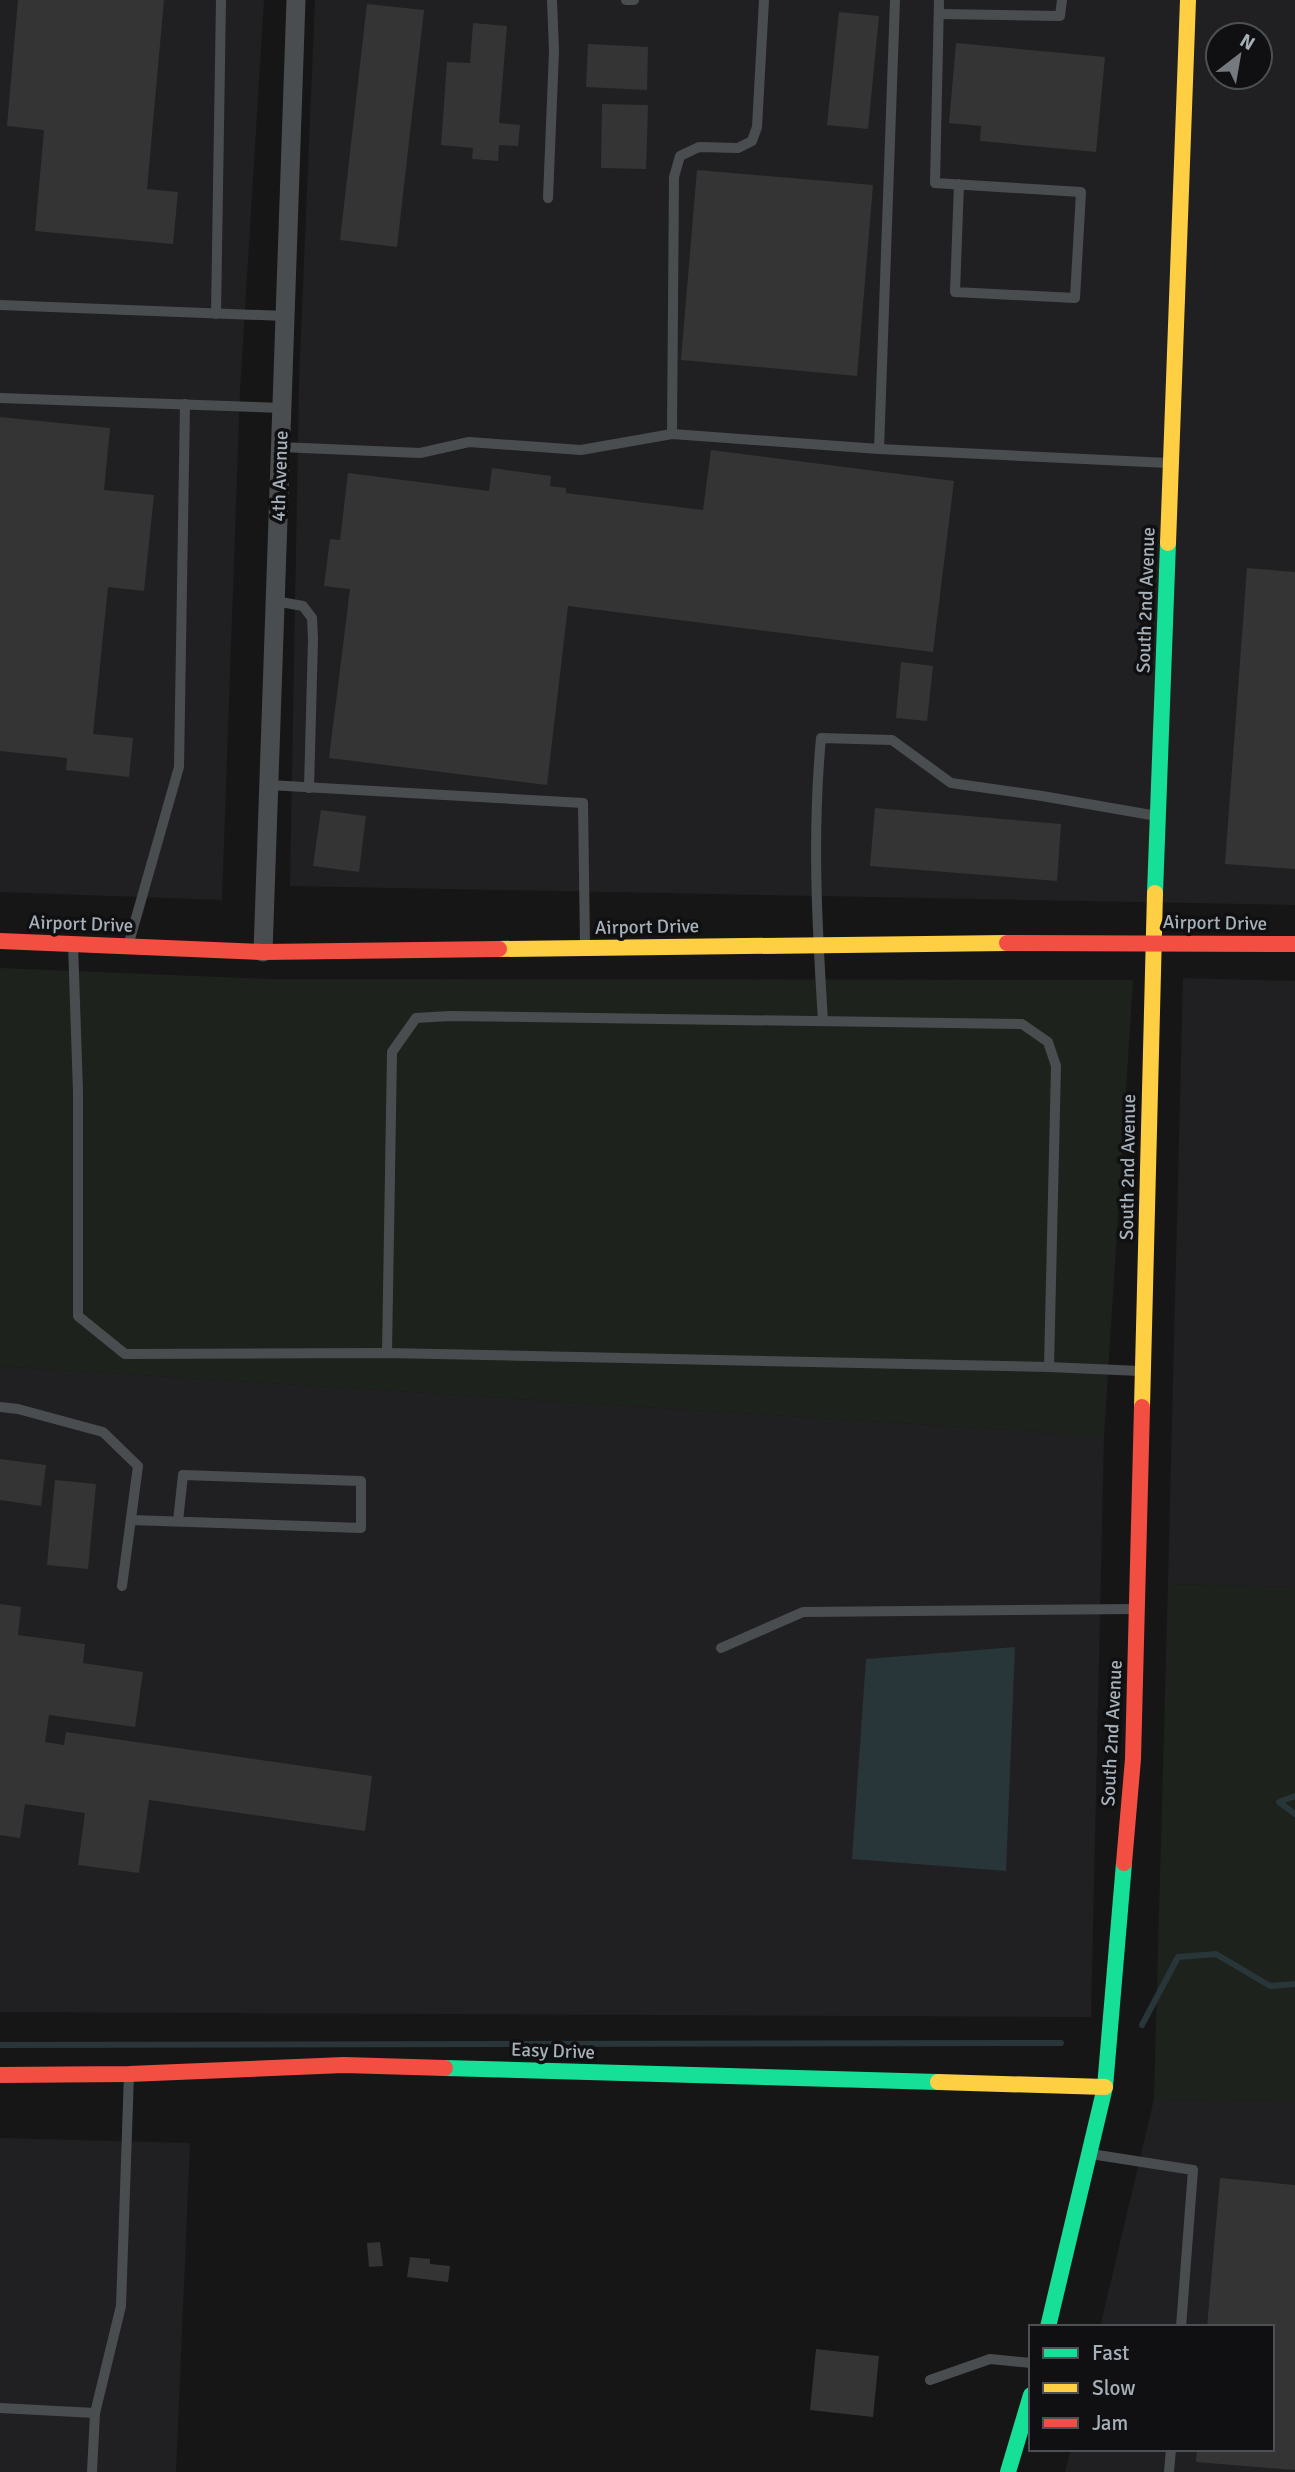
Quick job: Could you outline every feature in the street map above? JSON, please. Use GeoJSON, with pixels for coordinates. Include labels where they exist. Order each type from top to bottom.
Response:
{"type":"FeatureCollection","features":[{"type":"Feature","properties":{"kind":"street","name":"4th Avenue"},"geometry":{"type":"LineString","coordinates":[[262,952],[296,0]]}},
{"type":"Feature","properties":{"kind":"street","name":"South 2nd Avenue"},"geometry":{"type":"LineString","coordinates":[[1048,2325],[1105,2087],[1133,1759],[1153,942],[1188,0]]}},
{"type":"Feature","properties":{"kind":"street","name":"Airport Drive"},"geometry":{"type":"LineString","coordinates":[[0,941],[262,952],[818,944],[1295,944]]}},
{"type":"Feature","properties":{"kind":"street","name":"Easy Drive"},"geometry":{"type":"LineString","coordinates":[[0,2075],[129,2074],[344,2065],[1105,2087]]}},
{"type":"Feature","properties":{"kind":"street"},"geometry":{"type":"LineString","coordinates":[[1008,2472],[1029,2402]]}},
{"type":"Feature","properties":{"kind":"lane"},"geometry":{"type":"LineString","coordinates":[[216,314],[221,0]]}},
{"type":"Feature","properties":{"kind":"lane"},"geometry":{"type":"LineString","coordinates":[[548,198],[554,51],[552,0]]}},
{"type":"Feature","properties":{"kind":"lane"},"geometry":{"type":"LineString","coordinates":[[626,0],[634,0]]}},
{"type":"Feature","properties":{"kind":"lane"},"geometry":{"type":"LineString","coordinates":[[672,433],[674,177],[680,156],[699,147],[738,148],[752,141],[757,127],[764,0]]}},
{"type":"Feature","properties":{"kind":"lane"},"geometry":{"type":"LineString","coordinates":[[879,449],[895,0]]}},
{"type":"Feature","properties":{"kind":"lane"},"geometry":{"type":"LineString","coordinates":[[939,0],[935,183],[959,184],[1081,192],[1075,299],[955,292],[959,184]]}},
{"type":"Feature","properties":{"kind":"lane"},"geometry":{"type":"LineString","coordinates":[[939,14],[1060,16],[1062,0]]}},
{"type":"Feature","properties":{"kind":"lane"},"geometry":{"type":"LineString","coordinates":[[0,305],[285,316]]}},
{"type":"Feature","properties":{"kind":"lane"},"geometry":{"type":"LineString","coordinates":[[0,398],[282,408]]}},
{"type":"Feature","properties":{"kind":"lane"},"geometry":{"type":"LineString","coordinates":[[128,946],[179,767],[185,404]]}},
{"type":"Feature","properties":{"kind":"lane"},"geometry":{"type":"LineString","coordinates":[[280,447],[421,453],[469,442],[581,450],[672,433],[879,449],[1171,463]]}},
{"type":"Feature","properties":{"kind":"lane"},"geometry":{"type":"LineString","coordinates":[[275,601],[303,606],[312,618],[309,788]]}},
{"type":"Feature","properties":{"kind":"lane"},"geometry":{"type":"LineString","coordinates":[[823,1021],[815,888],[817,775],[821,738],[892,740],[951,783],[1158,816]]}},
{"type":"Feature","properties":{"kind":"lane"},"geometry":{"type":"LineString","coordinates":[[268,785],[583,803],[585,948]]}},
{"type":"Feature","properties":{"kind":"lane"},"geometry":{"type":"LineString","coordinates":[[73,944],[78,1092],[78,1316],[125,1354],[387,1353],[1143,1371]]}},
{"type":"Feature","properties":{"kind":"lane"},"geometry":{"type":"LineString","coordinates":[[387,1353],[392,1052],[416,1018],[450,1016],[1021,1024],[1048,1042],[1056,1066],[1049,1367]]}},
{"type":"Feature","properties":{"kind":"lane"},"geometry":{"type":"LineString","coordinates":[[0,1407],[18,1409],[103,1432],[138,1466],[122,1586]]}},
{"type":"Feature","properties":{"kind":"lane"},"geometry":{"type":"LineString","coordinates":[[131,1520],[361,1528],[361,1480],[183,1475],[178,1521]]}},
{"type":"Feature","properties":{"kind":"lane"},"geometry":{"type":"LineString","coordinates":[[721,1647],[803,1612],[1137,1609]]}},
{"type":"Feature","properties":{"kind":"lane"},"geometry":{"type":"LineString","coordinates":[[92,2472],[95,2413],[121,2306],[129,2074]]}},
{"type":"Feature","properties":{"kind":"lane"},"geometry":{"type":"LineString","coordinates":[[1091,2154],[1193,2170],[1181,2325]]}},
{"type":"Feature","properties":{"kind":"lane"},"geometry":{"type":"LineString","coordinates":[[930,2380],[990,2359],[1029,2363]]}},
{"type":"Feature","properties":{"kind":"lane"},"geometry":{"type":"LineString","coordinates":[[0,2408],[95,2413]]}},
{"type":"Feature","properties":{"kind":"lane"},"geometry":{"type":"LineString","coordinates":[[1169,2472],[1171,2451]]}},
{"type":"Feature","properties":{"kind":"shaded area"},"geometry":{"type":"Polygon","coordinates":[[[0,0],[264,0],[240,391],[222,900],[0,892],[0,0]]]}},
{"type":"Feature","properties":{"kind":"shaded area"},"geometry":{"type":"Polygon","coordinates":[[[315,0],[1295,0],[1295,905],[290,886],[299,381],[315,0]]]}},
{"type":"Feature","properties":{"kind":"shaded area"},"geometry":{"type":"Polygon","coordinates":[[[0,968],[271,979],[1133,980],[1104,1436],[0,1366],[0,968]]]}},
{"type":"Feature","properties":{"kind":"shaded area"},"geometry":{"type":"Polygon","coordinates":[[[1183,978],[1295,981],[1295,1587],[1168,1584],[1183,978]]]}},
{"type":"Feature","properties":{"kind":"shaded area"},"geometry":{"type":"Polygon","coordinates":[[[0,1366],[1104,1436],[1091,2017],[0,2012],[0,1366]]]}},
{"type":"Feature","properties":{"kind":"shaded area"},"geometry":{"type":"Polygon","coordinates":[[[1168,1584],[1295,1587],[1295,2101],[1154,2099],[1168,1584]]]}},
{"type":"Feature","properties":{"kind":"shaded area"},"geometry":{"type":"Polygon","coordinates":[[[1015,1647],[1006,1871],[852,1859],[866,1659],[1015,1647]]]}},
{"type":"Feature","properties":{"kind":"shaded area"},"geometry":{"type":"Polygon","coordinates":[[[1154,2099],[1295,2101],[1295,2472],[1065,2472],[1070,2451],[1274,2451],[1274,2325],[1100,2325],[1154,2099]]]}},
{"type":"Feature","properties":{"kind":"shaded area"},"geometry":{"type":"Polygon","coordinates":[[[0,2138],[190,2143],[176,2472],[0,2472],[0,2138]]]}},
{"type":"Feature","properties":{"kind":"building"},"geometry":{"type":"Polygon","coordinates":[[[18,0],[164,0],[147,189],[178,192],[173,244],[35,231],[44,130],[7,126],[18,0]]]}},
{"type":"Feature","properties":{"kind":"building"},"geometry":{"type":"Polygon","coordinates":[[[367,4],[424,10],[397,247],[340,240],[367,4]]]}},
{"type":"Feature","properties":{"kind":"building"},"geometry":{"type":"Polygon","coordinates":[[[839,12],[879,16],[868,129],[827,125],[839,12]]]}},
{"type":"Feature","properties":{"kind":"building"},"geometry":{"type":"Polygon","coordinates":[[[473,23],[507,26],[499,123],[520,125],[518,146],[499,145],[498,161],[472,159],[473,148],[441,145],[447,62],[470,63],[473,23]]]}},
{"type":"Feature","properties":{"kind":"building"},"geometry":{"type":"Polygon","coordinates":[[[956,43],[1105,57],[1096,152],[980,141],[981,126],[949,123],[956,43]]]}},
{"type":"Feature","properties":{"kind":"building"},"geometry":{"type":"Polygon","coordinates":[[[588,44],[648,47],[647,90],[586,87],[588,44]]]}},
{"type":"Feature","properties":{"kind":"building"},"geometry":{"type":"Polygon","coordinates":[[[602,104],[648,105],[646,169],[601,168],[602,104]]]}},
{"type":"Feature","properties":{"kind":"building"},"geometry":{"type":"Polygon","coordinates":[[[697,170],[873,185],[857,376],[681,360],[697,170]]]}},
{"type":"Feature","properties":{"kind":"building"},"geometry":{"type":"Polygon","coordinates":[[[0,417],[110,428],[104,490],[154,495],[144,591],[108,587],[93,734],[133,738],[129,777],[66,770],[67,758],[0,751],[0,417]]]}},
{"type":"Feature","properties":{"kind":"building"},"geometry":{"type":"Polygon","coordinates":[[[711,450],[954,481],[933,652],[568,606],[547,785],[329,758],[350,589],[324,586],[330,539],[340,540],[348,473],[489,491],[492,468],[551,476],[550,486],[566,488],[566,493],[703,510],[711,450]]]}},
{"type":"Feature","properties":{"kind":"building"},"geometry":{"type":"Polygon","coordinates":[[[1247,568],[1295,572],[1295,869],[1225,864],[1247,568]]]}},
{"type":"Feature","properties":{"kind":"building"},"geometry":{"type":"Polygon","coordinates":[[[901,662],[933,666],[927,721],[896,718],[901,662]]]}},
{"type":"Feature","properties":{"kind":"building"},"geometry":{"type":"Polygon","coordinates":[[[875,808],[1061,824],[1057,881],[870,866],[875,808]]]}},
{"type":"Feature","properties":{"kind":"building"},"geometry":{"type":"Polygon","coordinates":[[[321,810],[366,816],[359,872],[313,866],[321,810]]]}},
{"type":"Feature","properties":{"kind":"building"},"geometry":{"type":"Polygon","coordinates":[[[0,1459],[46,1465],[41,1506],[0,1500],[0,1459]]]}},
{"type":"Feature","properties":{"kind":"building"},"geometry":{"type":"Polygon","coordinates":[[[55,1480],[96,1484],[88,1569],[47,1565],[55,1480]]]}},
{"type":"Feature","properties":{"kind":"building"},"geometry":{"type":"Polygon","coordinates":[[[0,1604],[21,1607],[18,1635],[85,1644],[83,1663],[143,1672],[135,1727],[49,1715],[45,1742],[64,1745],[66,1732],[372,1776],[365,1831],[149,1800],[139,1873],[78,1865],[85,1813],[25,1804],[20,1838],[0,1835],[0,1604]]]}},
{"type":"Feature","properties":{"kind":"building"},"geometry":{"type":"Polygon","coordinates":[[[1220,2178],[1295,2185],[1295,2470],[1196,2462],[1197,2451],[1274,2451],[1274,2325],[1207,2325],[1220,2178]]]}},
{"type":"Feature","properties":{"kind":"building"},"geometry":{"type":"Polygon","coordinates":[[[380,2242],[383,2266],[369,2267],[367,2243],[380,2242]]]}},
{"type":"Feature","properties":{"kind":"building"},"geometry":{"type":"Polygon","coordinates":[[[410,2257],[430,2259],[430,2264],[450,2266],[448,2282],[407,2277],[410,2257]]]}},
{"type":"Feature","properties":{"kind":"building"},"geometry":{"type":"Polygon","coordinates":[[[816,2349],[879,2356],[873,2417],[810,2410],[816,2349]]]}},
{"type":"Feature","properties":{"kind":"waterway"},"geometry":{"type":"LineString","coordinates":[[1295,1796],[1279,1802],[1295,1814]]}},
{"type":"Feature","properties":{"kind":"waterway"},"geometry":{"type":"LineString","coordinates":[[1142,2025],[1178,1957],[1216,1954],[1270,1986],[1295,1984]]}},
{"type":"Feature","properties":{"kind":"waterway"},"geometry":{"type":"LineString","coordinates":[[0,2045],[1061,2043]]}},
{"type":"Feature","properties":{"kind":"traffic: fast"},"geometry":{"type":"LineString","coordinates":[[1155,893],[1168,543]]}},
{"type":"Feature","properties":{"kind":"traffic: fast"},"geometry":{"type":"LineString","coordinates":[[1048,2325],[1105,2087],[1124,1863]]}},
{"type":"Feature","properties":{"kind":"traffic: fast"},"geometry":{"type":"LineString","coordinates":[[445,2068],[938,2082]]}},
{"type":"Feature","properties":{"kind":"traffic: fast"},"geometry":{"type":"LineString","coordinates":[[1008,2472],[1029,2402]]}},
{"type":"Feature","properties":{"kind":"traffic: slow"},"geometry":{"type":"LineString","coordinates":[[1168,543],[1188,0]]}},
{"type":"Feature","properties":{"kind":"traffic: slow"},"geometry":{"type":"LineString","coordinates":[[1142,1407],[1155,893]]}},
{"type":"Feature","properties":{"kind":"traffic: slow"},"geometry":{"type":"LineString","coordinates":[[499,949],[1007,943]]}},
{"type":"Feature","properties":{"kind":"traffic: slow"},"geometry":{"type":"LineString","coordinates":[[938,2082],[1105,2087]]}},
{"type":"Feature","properties":{"kind":"traffic: jam"},"geometry":{"type":"LineString","coordinates":[[0,941],[263,952],[499,949]]}},
{"type":"Feature","properties":{"kind":"traffic: jam"},"geometry":{"type":"LineString","coordinates":[[1007,943],[1295,944]]}},
{"type":"Feature","properties":{"kind":"traffic: jam"},"geometry":{"type":"LineString","coordinates":[[1124,1863],[1133,1759],[1142,1407]]}},
{"type":"Feature","properties":{"kind":"traffic: jam"},"geometry":{"type":"LineString","coordinates":[[0,2075],[129,2074],[344,2065],[445,2068]]}}]}
